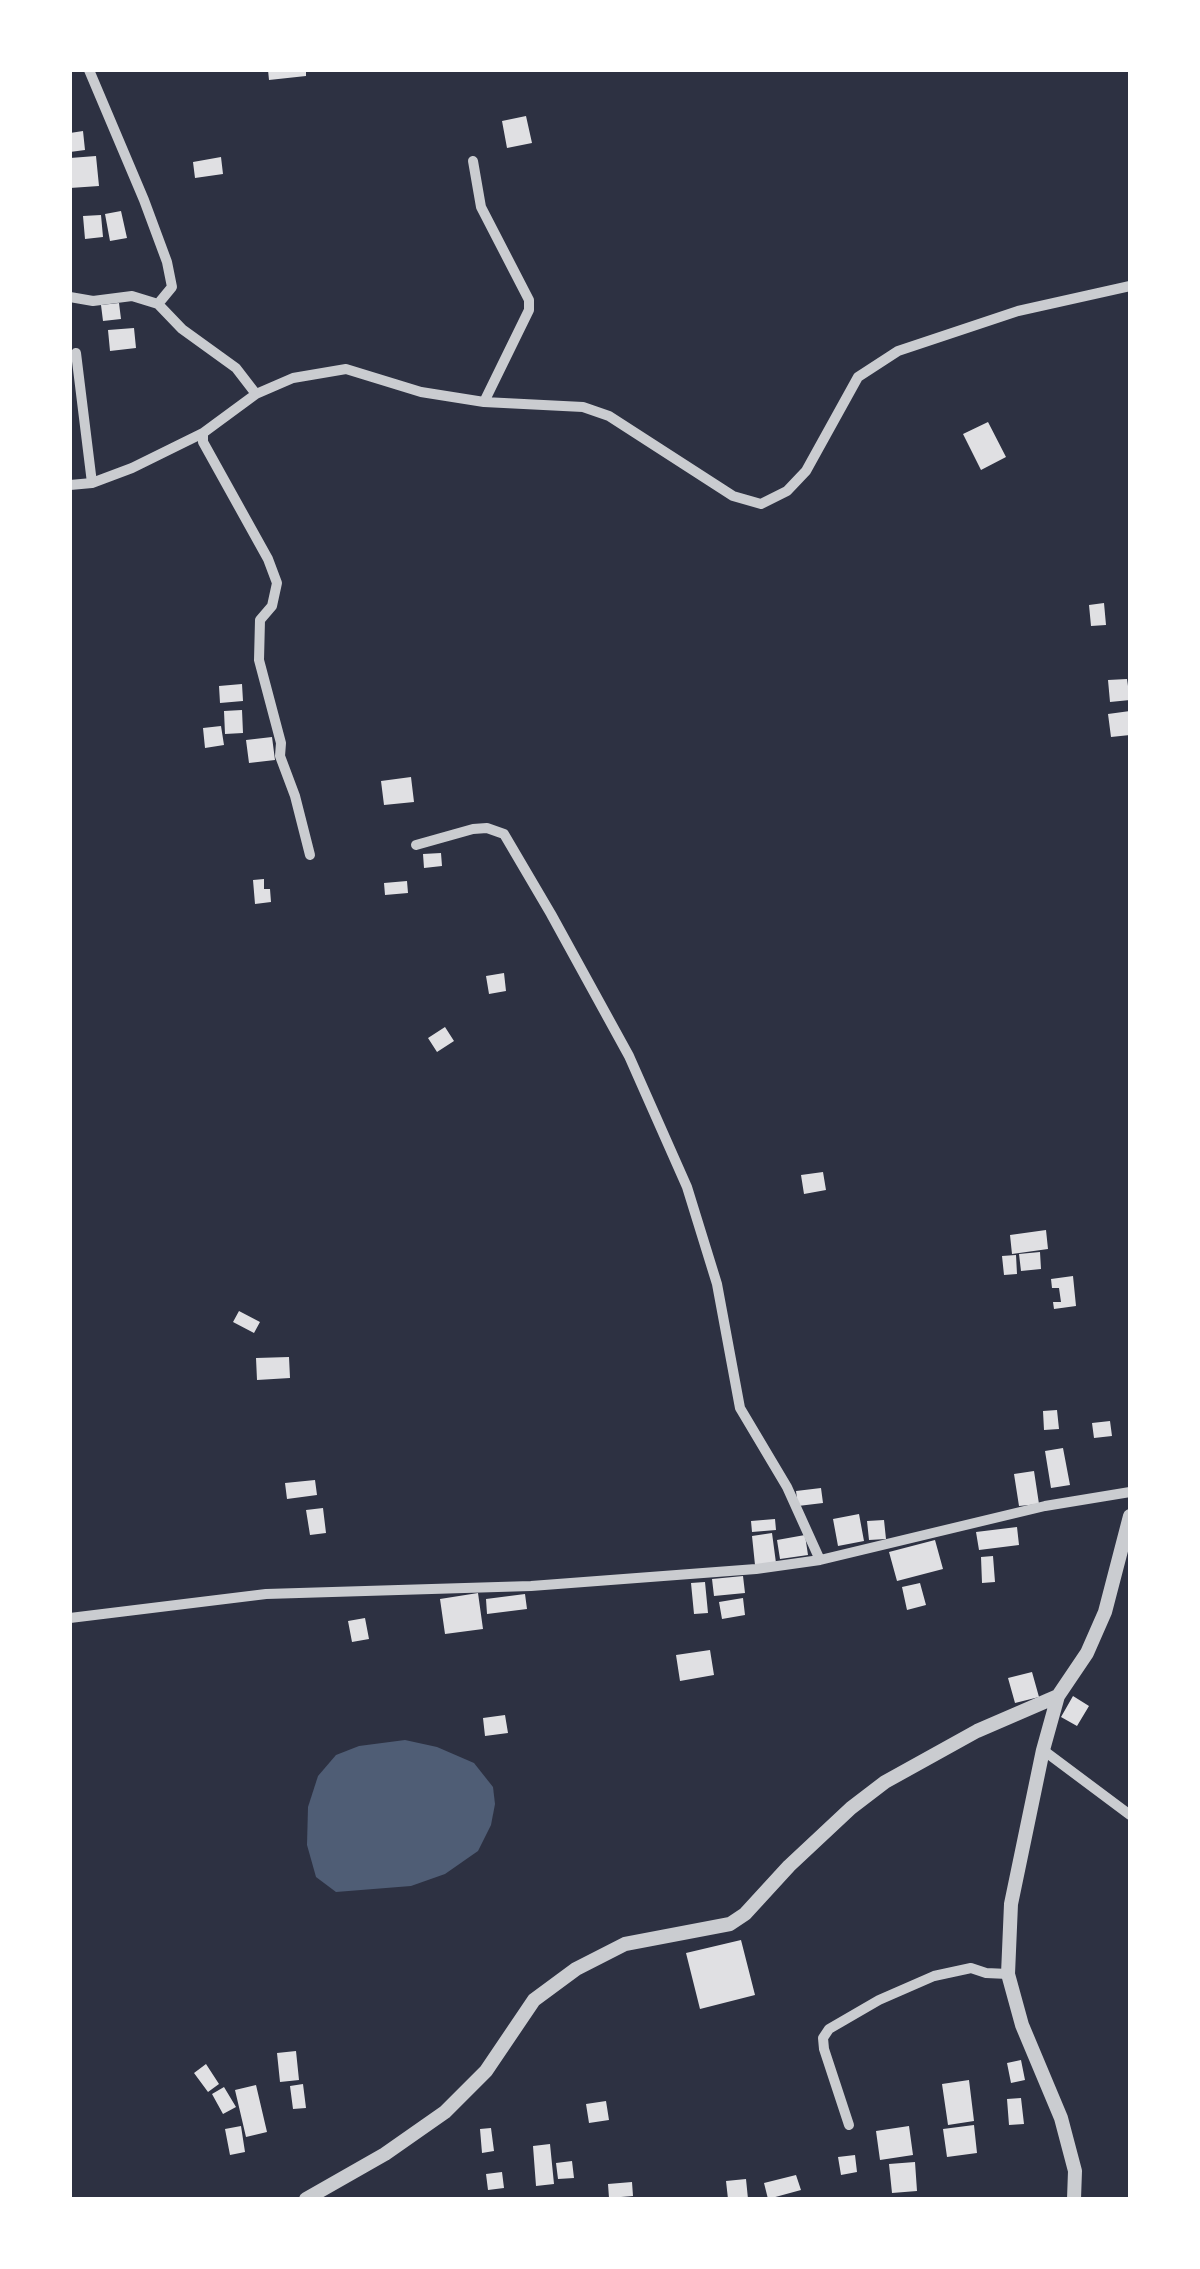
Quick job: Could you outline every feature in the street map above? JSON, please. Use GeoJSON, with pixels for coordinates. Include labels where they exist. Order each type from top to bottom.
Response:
{"type":"FeatureCollection","features":[{"type":"Feature","properties":{"kind":"street"},"geometry":{"type":"LineString","coordinates":[[88,70],[167,262],[172,287],[158,304]]}},
{"type":"Feature","properties":{"kind":"street"},"geometry":{"type":"LineString","coordinates":[[473,161],[481,207],[529,300],[529,310],[484,402]]}},
{"type":"Feature","properties":{"kind":"street"},"geometry":{"type":"LineString","coordinates":[[70,485],[92,484],[204,433],[256,394],[293,378],[346,369],[420,392],[484,402],[583,408],[609,416],[714,486],[760,504],[787,491],[806,471],[858,377],[898,351],[1018,311],[1130,286]]}},
{"type":"Feature","properties":{"kind":"street"},"geometry":{"type":"LineString","coordinates":[[70,297],[93,301],[132,296],[158,304],[182,330],[236,368],[256,394]]}},
{"type":"Feature","properties":{"kind":"street"},"geometry":{"type":"LineString","coordinates":[[76,353],[92,484]]}},
{"type":"Feature","properties":{"kind":"street"},"geometry":{"type":"LineString","coordinates":[[204,433],[204,442],[254,532],[276,583],[272,606],[260,620],[260,660],[281,743],[280,756],[296,796],[310,855]]}},
{"type":"Feature","properties":{"kind":"street"},"geometry":{"type":"LineString","coordinates":[[416,846],[473,829],[487,828],[504,834],[551,914],[629,1056],[687,1186],[717,1284],[740,1408],[787,1487],[820,1560]]}},
{"type":"Feature","properties":{"kind":"street"},"geometry":{"type":"LineString","coordinates":[[70,1618],[266,1594],[531,1586],[722,1572],[820,1560],[954,1526],[1130,1492]]}},
{"type":"Feature","properties":{"kind":"street"},"geometry":{"type":"LineString","coordinates":[[1074,2199],[1075,2171],[1060,2118],[1022,2025],[1008,1974],[1010,1904],[1058,1696],[1087,1653],[1105,1612],[1130,1516]]}},
{"type":"Feature","properties":{"kind":"street"},"geometry":{"type":"LineString","coordinates":[[306,2199],[385,2154],[445,2112],[486,2071],[534,2000],[576,1969],[625,1944],[730,1924],[745,1914],[851,1808],[885,1782],[977,1730],[1058,1696]]}},
{"type":"Feature","properties":{"kind":"street"},"geometry":{"type":"LineString","coordinates":[[1044,1750],[1130,1815]]}},
{"type":"Feature","properties":{"kind":"street"},"geometry":{"type":"LineString","coordinates":[[849,2125],[824,2048],[823,2038],[829,2029],[879,2000],[934,1976],[971,1968],[986,1974],[1008,1974]]}},
{"type":"Feature","properties":{"kind":"water"},"geometry":{"type":"Polygon","coordinates":[[[405,1740],[437,1747],[474,1763],[493,1787],[491,1825],[478,1851],[445,1874],[411,1886],[336,1892],[316,1877],[307,1845],[308,1807],[318,1776],[336,1755],[359,1746],[405,1740]]]}},
{"type":"Feature","properties":{"kind":"building"},"geometry":{"type":"Polygon","coordinates":[[[268,70],[306,70],[306,76],[269,80],[268,70]]]}},
{"type":"Feature","properties":{"kind":"building"},"geometry":{"type":"Polygon","coordinates":[[[526,116],[532,143],[507,148],[502,121],[526,116]]]}},
{"type":"Feature","properties":{"kind":"building"},"geometry":{"type":"Polygon","coordinates":[[[83,131],[85,150],[70,152],[70,133],[83,131]]]}},
{"type":"Feature","properties":{"kind":"building"},"geometry":{"type":"Polygon","coordinates":[[[96,156],[99,186],[70,188],[70,158],[96,156]]]}},
{"type":"Feature","properties":{"kind":"building"},"geometry":{"type":"Polygon","coordinates":[[[221,157],[223,174],[195,178],[193,162],[221,157]]]}},
{"type":"Feature","properties":{"kind":"building"},"geometry":{"type":"Polygon","coordinates":[[[121,211],[127,238],[110,241],[105,214],[121,211]]]}},
{"type":"Feature","properties":{"kind":"building"},"geometry":{"type":"Polygon","coordinates":[[[101,215],[103,237],[85,239],[83,216],[101,215]]]}},
{"type":"Feature","properties":{"kind":"building"},"geometry":{"type":"Polygon","coordinates":[[[119,303],[121,319],[103,321],[101,305],[119,303]]]}},
{"type":"Feature","properties":{"kind":"building"},"geometry":{"type":"Polygon","coordinates":[[[134,328],[136,348],[110,351],[108,330],[134,328]]]}},
{"type":"Feature","properties":{"kind":"building"},"geometry":{"type":"Polygon","coordinates":[[[988,422],[1006,457],[981,470],[963,434],[988,422]]]}},
{"type":"Feature","properties":{"kind":"building"},"geometry":{"type":"Polygon","coordinates":[[[1104,603],[1106,625],[1091,626],[1089,605],[1104,603]]]}},
{"type":"Feature","properties":{"kind":"building"},"geometry":{"type":"Polygon","coordinates":[[[1127,679],[1130,700],[1110,702],[1108,680],[1127,679]]]}},
{"type":"Feature","properties":{"kind":"building"},"geometry":{"type":"Polygon","coordinates":[[[242,684],[243,701],[220,703],[219,686],[242,684]]]}},
{"type":"Feature","properties":{"kind":"building"},"geometry":{"type":"Polygon","coordinates":[[[242,710],[243,733],[225,734],[224,711],[242,710]]]}},
{"type":"Feature","properties":{"kind":"building"},"geometry":{"type":"Polygon","coordinates":[[[1130,711],[1130,735],[1111,737],[1108,714],[1130,711]]]}},
{"type":"Feature","properties":{"kind":"building"},"geometry":{"type":"Polygon","coordinates":[[[221,726],[224,745],[205,748],[203,728],[221,726]]]}},
{"type":"Feature","properties":{"kind":"building"},"geometry":{"type":"Polygon","coordinates":[[[272,737],[275,760],[249,763],[246,740],[272,737]]]}},
{"type":"Feature","properties":{"kind":"building"},"geometry":{"type":"Polygon","coordinates":[[[411,777],[414,802],[384,805],[381,781],[411,777]]]}},
{"type":"Feature","properties":{"kind":"building"},"geometry":{"type":"Polygon","coordinates":[[[441,853],[442,866],[424,868],[423,854],[441,853]]]}},
{"type":"Feature","properties":{"kind":"building"},"geometry":{"type":"Polygon","coordinates":[[[264,879],[271,902],[255,904],[253,880],[264,879]]]}},
{"type":"Feature","properties":{"kind":"building"},"geometry":{"type":"Polygon","coordinates":[[[407,881],[408,893],[385,895],[384,883],[407,881]]]}},
{"type":"Feature","properties":{"kind":"building"},"geometry":{"type":"Polygon","coordinates":[[[504,973],[506,991],[489,994],[486,976],[504,973]]]}},
{"type":"Feature","properties":{"kind":"building"},"geometry":{"type":"Polygon","coordinates":[[[445,1027],[454,1041],[437,1052],[428,1038],[445,1027]]]}},
{"type":"Feature","properties":{"kind":"building"},"geometry":{"type":"Polygon","coordinates":[[[823,1172],[826,1190],[804,1194],[801,1175],[823,1172]]]}},
{"type":"Feature","properties":{"kind":"building"},"geometry":{"type":"Polygon","coordinates":[[[1046,1230],[1048,1249],[1012,1254],[1010,1235],[1046,1230]]]}},
{"type":"Feature","properties":{"kind":"building"},"geometry":{"type":"Polygon","coordinates":[[[1040,1252],[1041,1269],[1021,1271],[1019,1254],[1040,1252]]]}},
{"type":"Feature","properties":{"kind":"building"},"geometry":{"type":"Polygon","coordinates":[[[1016,1255],[1017,1274],[1004,1275],[1002,1256],[1016,1255]]]}},
{"type":"Feature","properties":{"kind":"building"},"geometry":{"type":"Polygon","coordinates":[[[1073,1276],[1076,1306],[1054,1309],[1053,1302],[1061,1302],[1059,1288],[1052,1288],[1051,1279],[1073,1276]]]}},
{"type":"Feature","properties":{"kind":"building"},"geometry":{"type":"Polygon","coordinates":[[[239,1311],[260,1322],[254,1333],[233,1322],[239,1311]]]}},
{"type":"Feature","properties":{"kind":"building"},"geometry":{"type":"Polygon","coordinates":[[[289,1357],[290,1378],[257,1380],[256,1358],[289,1357]]]}},
{"type":"Feature","properties":{"kind":"building"},"geometry":{"type":"Polygon","coordinates":[[[1057,1410],[1059,1429],[1044,1430],[1043,1411],[1057,1410]]]}},
{"type":"Feature","properties":{"kind":"building"},"geometry":{"type":"Polygon","coordinates":[[[1110,1421],[1112,1436],[1094,1438],[1092,1423],[1110,1421]]]}},
{"type":"Feature","properties":{"kind":"building"},"geometry":{"type":"Polygon","coordinates":[[[1063,1448],[1070,1485],[1051,1488],[1045,1451],[1063,1448]]]}},
{"type":"Feature","properties":{"kind":"building"},"geometry":{"type":"Polygon","coordinates":[[[1034,1471],[1039,1504],[1019,1506],[1014,1474],[1034,1471]]]}},
{"type":"Feature","properties":{"kind":"building"},"geometry":{"type":"Polygon","coordinates":[[[315,1480],[317,1495],[287,1499],[285,1483],[315,1480]]]}},
{"type":"Feature","properties":{"kind":"building"},"geometry":{"type":"Polygon","coordinates":[[[821,1488],[823,1503],[798,1506],[796,1491],[821,1488]]]}},
{"type":"Feature","properties":{"kind":"building"},"geometry":{"type":"Polygon","coordinates":[[[323,1508],[326,1533],[310,1535],[306,1510],[323,1508]]]}},
{"type":"Feature","properties":{"kind":"building"},"geometry":{"type":"Polygon","coordinates":[[[859,1514],[864,1541],[838,1546],[833,1519],[859,1514]]]}},
{"type":"Feature","properties":{"kind":"building"},"geometry":{"type":"Polygon","coordinates":[[[775,1519],[776,1530],[752,1532],[751,1521],[775,1519]]]}},
{"type":"Feature","properties":{"kind":"building"},"geometry":{"type":"Polygon","coordinates":[[[884,1520],[886,1539],[869,1540],[867,1521],[884,1520]]]}},
{"type":"Feature","properties":{"kind":"building"},"geometry":{"type":"Polygon","coordinates":[[[1017,1527],[1019,1545],[979,1550],[976,1532],[1017,1527]]]}},
{"type":"Feature","properties":{"kind":"building"},"geometry":{"type":"Polygon","coordinates":[[[772,1533],[776,1563],[755,1565],[752,1536],[772,1533]]]}},
{"type":"Feature","properties":{"kind":"building"},"geometry":{"type":"Polygon","coordinates":[[[805,1535],[808,1555],[780,1559],[777,1540],[805,1535]]]}},
{"type":"Feature","properties":{"kind":"building"},"geometry":{"type":"Polygon","coordinates":[[[935,1540],[943,1569],[897,1581],[889,1552],[935,1540]]]}},
{"type":"Feature","properties":{"kind":"building"},"geometry":{"type":"Polygon","coordinates":[[[993,1556],[995,1582],[982,1583],[981,1557],[993,1556]]]}},
{"type":"Feature","properties":{"kind":"building"},"geometry":{"type":"Polygon","coordinates":[[[743,1576],[745,1593],[714,1596],[712,1579],[743,1576]]]}},
{"type":"Feature","properties":{"kind":"building"},"geometry":{"type":"Polygon","coordinates":[[[705,1582],[708,1613],[694,1614],[691,1583],[705,1582]]]}},
{"type":"Feature","properties":{"kind":"building"},"geometry":{"type":"Polygon","coordinates":[[[920,1583],[926,1605],[907,1610],[902,1587],[920,1583]]]}},
{"type":"Feature","properties":{"kind":"building"},"geometry":{"type":"Polygon","coordinates":[[[478,1593],[483,1629],[445,1634],[440,1599],[478,1593]]]}},
{"type":"Feature","properties":{"kind":"building"},"geometry":{"type":"Polygon","coordinates":[[[525,1594],[527,1609],[487,1614],[486,1599],[525,1594]]]}},
{"type":"Feature","properties":{"kind":"building"},"geometry":{"type":"Polygon","coordinates":[[[743,1598],[745,1615],[722,1619],[719,1602],[743,1598]]]}},
{"type":"Feature","properties":{"kind":"building"},"geometry":{"type":"Polygon","coordinates":[[[365,1618],[369,1639],[352,1642],[348,1621],[365,1618]]]}},
{"type":"Feature","properties":{"kind":"building"},"geometry":{"type":"Polygon","coordinates":[[[710,1650],[714,1675],[680,1681],[676,1655],[710,1650]]]}},
{"type":"Feature","properties":{"kind":"building"},"geometry":{"type":"Polygon","coordinates":[[[1032,1672],[1039,1697],[1015,1703],[1008,1678],[1032,1672]]]}},
{"type":"Feature","properties":{"kind":"building"},"geometry":{"type":"Polygon","coordinates":[[[1073,1696],[1089,1706],[1077,1726],[1061,1717],[1073,1696]]]}},
{"type":"Feature","properties":{"kind":"building"},"geometry":{"type":"Polygon","coordinates":[[[505,1715],[508,1733],[485,1736],[483,1718],[505,1715]]]}},
{"type":"Feature","properties":{"kind":"building"},"geometry":{"type":"Polygon","coordinates":[[[741,1940],[755,1995],[700,2009],[686,1953],[741,1940]]]}},
{"type":"Feature","properties":{"kind":"building"},"geometry":{"type":"Polygon","coordinates":[[[296,2051],[299,2080],[280,2082],[277,2053],[296,2051]]]}},
{"type":"Feature","properties":{"kind":"building"},"geometry":{"type":"Polygon","coordinates":[[[1021,2060],[1025,2080],[1011,2083],[1007,2063],[1021,2060]]]}},
{"type":"Feature","properties":{"kind":"building"},"geometry":{"type":"Polygon","coordinates":[[[206,2064],[219,2084],[208,2092],[194,2073],[206,2064]]]}},
{"type":"Feature","properties":{"kind":"building"},"geometry":{"type":"Polygon","coordinates":[[[969,2080],[974,2121],[948,2125],[942,2084],[969,2080]]]}},
{"type":"Feature","properties":{"kind":"building"},"geometry":{"type":"Polygon","coordinates":[[[303,2084],[306,2108],[293,2109],[290,2086],[303,2084]]]}},
{"type":"Feature","properties":{"kind":"building"},"geometry":{"type":"Polygon","coordinates":[[[256,2085],[267,2132],[246,2137],[235,2090],[256,2085]]]}},
{"type":"Feature","properties":{"kind":"building"},"geometry":{"type":"Polygon","coordinates":[[[224,2087],[236,2107],[223,2114],[212,2094],[224,2087]]]}},
{"type":"Feature","properties":{"kind":"building"},"geometry":{"type":"Polygon","coordinates":[[[1021,2098],[1024,2124],[1009,2125],[1007,2099],[1021,2098]]]}},
{"type":"Feature","properties":{"kind":"building"},"geometry":{"type":"Polygon","coordinates":[[[606,2101],[609,2120],[589,2123],[586,2104],[606,2101]]]}},
{"type":"Feature","properties":{"kind":"building"},"geometry":{"type":"Polygon","coordinates":[[[974,2125],[977,2153],[947,2157],[943,2129],[974,2125]]]}},
{"type":"Feature","properties":{"kind":"building"},"geometry":{"type":"Polygon","coordinates":[[[241,2126],[245,2152],[230,2155],[225,2129],[241,2126]]]}},
{"type":"Feature","properties":{"kind":"building"},"geometry":{"type":"Polygon","coordinates":[[[909,2126],[913,2155],[880,2160],[876,2131],[909,2126]]]}},
{"type":"Feature","properties":{"kind":"building"},"geometry":{"type":"Polygon","coordinates":[[[491,2128],[494,2151],[482,2153],[480,2129],[491,2128]]]}},
{"type":"Feature","properties":{"kind":"building"},"geometry":{"type":"Polygon","coordinates":[[[550,2144],[554,2184],[536,2186],[533,2146],[550,2144]]]}},
{"type":"Feature","properties":{"kind":"building"},"geometry":{"type":"Polygon","coordinates":[[[855,2155],[857,2172],[841,2175],[838,2157],[855,2155]]]}},
{"type":"Feature","properties":{"kind":"building"},"geometry":{"type":"Polygon","coordinates":[[[572,2161],[574,2178],[558,2179],[556,2163],[572,2161]]]}},
{"type":"Feature","properties":{"kind":"building"},"geometry":{"type":"Polygon","coordinates":[[[915,2162],[917,2191],[892,2193],[889,2164],[915,2162]]]}},
{"type":"Feature","properties":{"kind":"building"},"geometry":{"type":"Polygon","coordinates":[[[502,2172],[504,2188],[488,2190],[486,2174],[502,2172]]]}},
{"type":"Feature","properties":{"kind":"building"},"geometry":{"type":"Polygon","coordinates":[[[796,2175],[801,2190],[768,2199],[764,2183],[796,2175]]]}},
{"type":"Feature","properties":{"kind":"building"},"geometry":{"type":"Polygon","coordinates":[[[746,2179],[748,2199],[728,2199],[726,2181],[746,2179]]]}},
{"type":"Feature","properties":{"kind":"building"},"geometry":{"type":"Polygon","coordinates":[[[632,2182],[633,2196],[609,2198],[608,2184],[632,2182]]]}}]}
